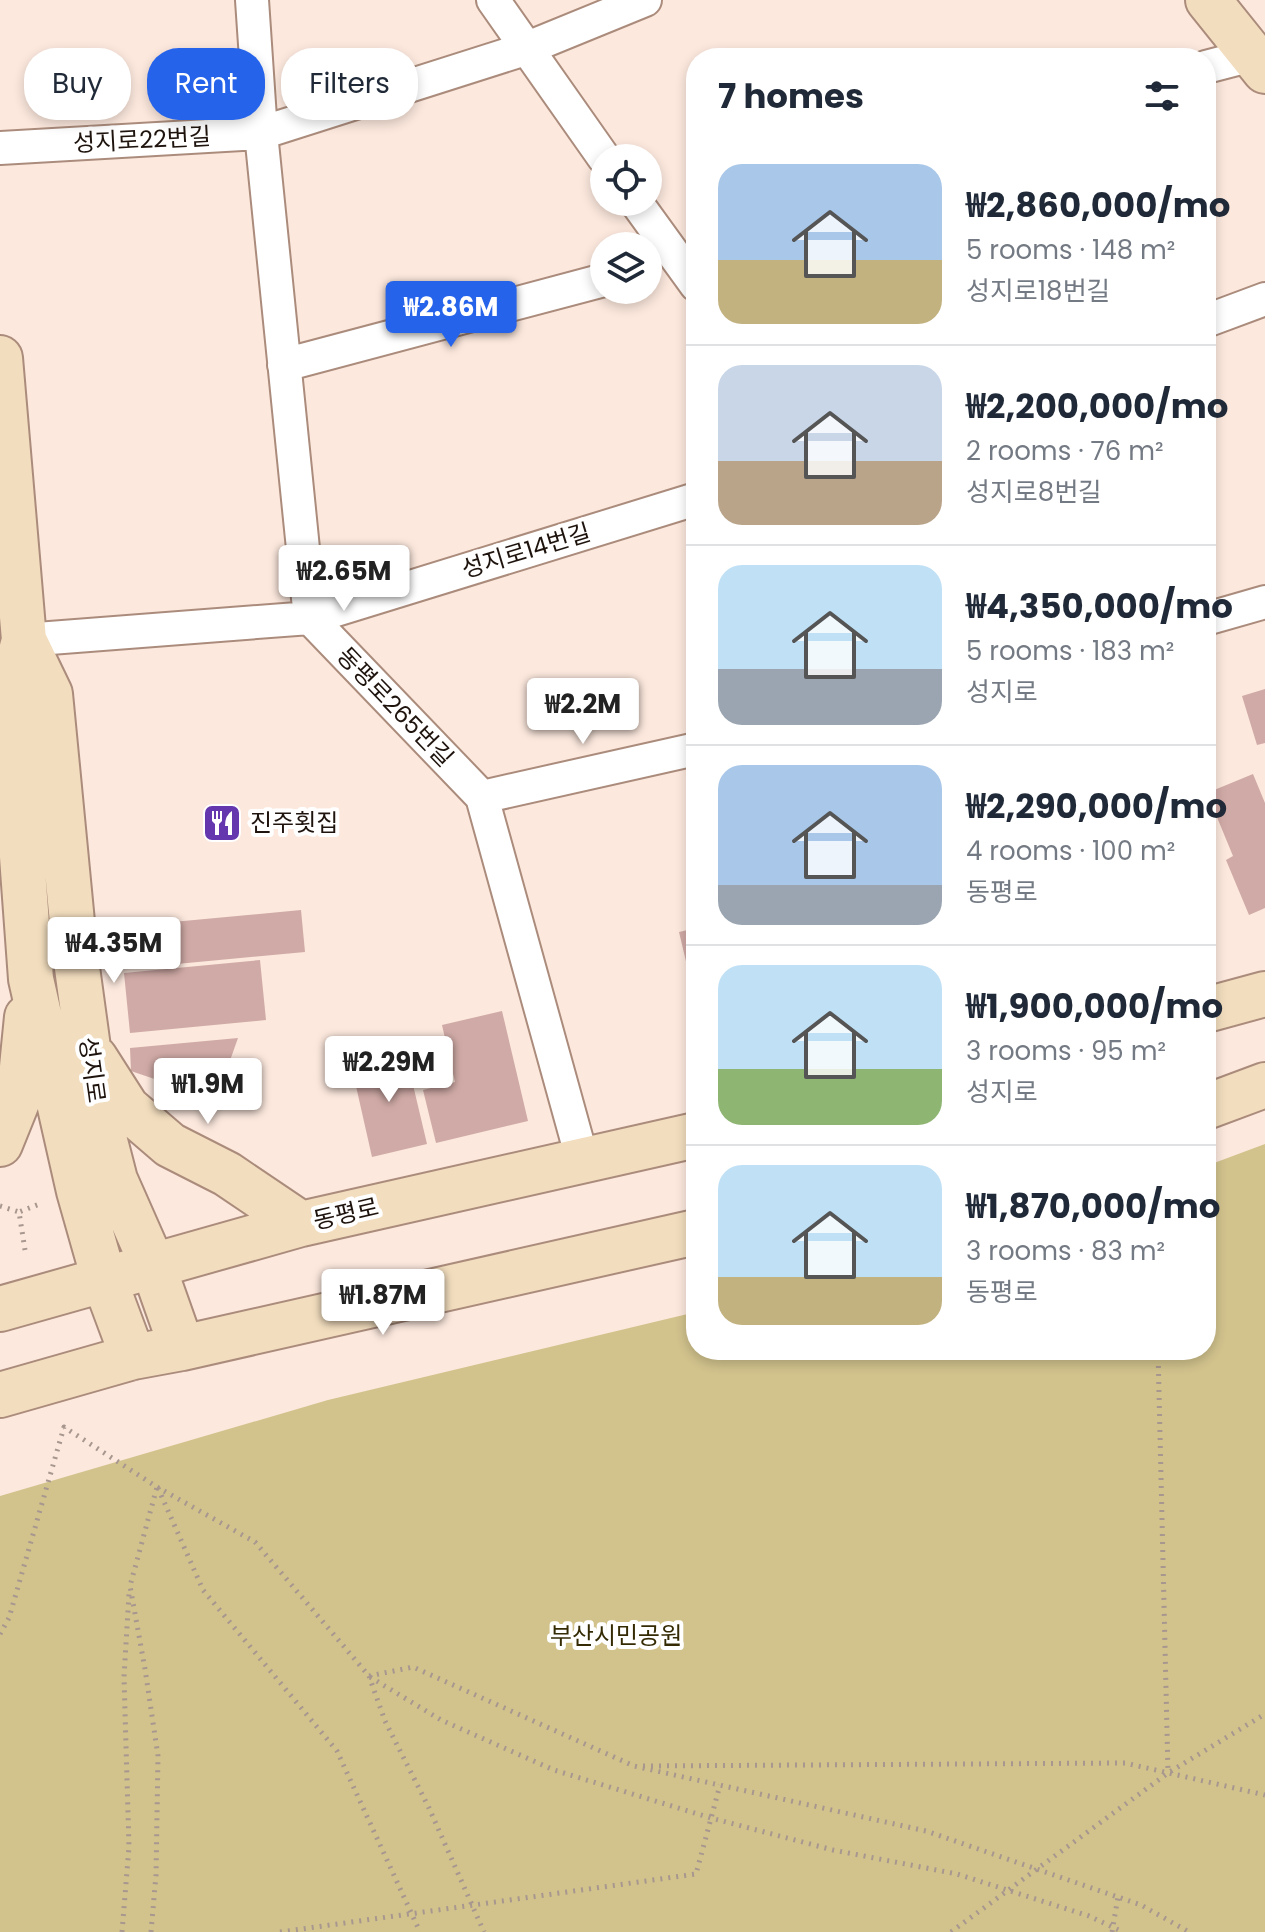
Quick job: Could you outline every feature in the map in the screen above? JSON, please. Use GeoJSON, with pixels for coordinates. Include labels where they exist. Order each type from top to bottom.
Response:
{"type":"FeatureCollection","features":[{"type":"Feature","properties":{"kind":"main road"},"geometry":{"type":"LineString","coordinates":[[1208,0],[1258,63]]}},
{"type":"Feature","properties":{"kind":"main road","name":"성지로"},"geometry":{"type":"LineString","coordinates":[[0,358],[24,640],[10,693],[31,979],[79,1191],[104,1279],[133,1357]]}},
{"type":"Feature","properties":{"kind":"main road","name":"성지로"},"geometry":{"type":"LineString","coordinates":[[24,640],[50,694],[75,953],[96,1106],[115,1180],[153,1266],[182,1348]]}},
{"type":"Feature","properties":{"kind":"main road","name":"성지로"},"geometry":{"type":"LineString","coordinates":[[0,1144],[19,1097],[31,979]]}},
{"type":"Feature","properties":{"kind":"main road"},"geometry":{"type":"LineString","coordinates":[[1216,1007],[1265,994]]}},
{"type":"Feature","properties":{"kind":"main road"},"geometry":{"type":"LineString","coordinates":[[90,1050],[127,1108],[170,1145],[227,1174],[301,1224]]}},
{"type":"Feature","properties":{"kind":"main road"},"geometry":{"type":"LineString","coordinates":[[1216,1103],[1265,1085]]}},
{"type":"Feature","properties":{"kind":"main road","name":"동평로"},"geometry":{"type":"LineString","coordinates":[[0,1309],[301,1224],[686,1137]]}},
{"type":"Feature","properties":{"kind":"main road"},"geometry":{"type":"LineString","coordinates":[[0,1395],[133,1357],[686,1234]]}},
{"type":"Feature","properties":{"kind":"street"},"geometry":{"type":"LineString","coordinates":[[252,0],[261,133],[310,618]]}},
{"type":"Feature","properties":{"kind":"street"},"geometry":{"type":"LineString","coordinates":[[493,0],[594,144]]}},
{"type":"Feature","properties":{"kind":"street","name":"성지로22번길"},"geometry":{"type":"LineString","coordinates":[[0,148],[261,133],[525,49],[645,0]]}},
{"type":"Feature","properties":{"kind":"street"},"geometry":{"type":"LineString","coordinates":[[1216,66],[1258,63]]}},
{"type":"Feature","properties":{"kind":"street"},"geometry":{"type":"LineString","coordinates":[[645,216],[680,267]]}},
{"type":"Feature","properties":{"kind":"street"},"geometry":{"type":"LineString","coordinates":[[284,365],[590,284]]}},
{"type":"Feature","properties":{"kind":"street"},"geometry":{"type":"LineString","coordinates":[[1216,317],[1265,299]]}},
{"type":"Feature","properties":{"kind":"street","name":"성지로14번길"},"geometry":{"type":"LineString","coordinates":[[24,640],[310,618],[686,502]]}},
{"type":"Feature","properties":{"kind":"street"},"geometry":{"type":"LineString","coordinates":[[1216,616],[1265,602]]}},
{"type":"Feature","properties":{"kind":"street","name":"동평로265번길"},"geometry":{"type":"LineString","coordinates":[[310,618],[482,797],[583,1162]]}},
{"type":"Feature","properties":{"kind":"street"},"geometry":{"type":"LineString","coordinates":[[482,797],[686,751]]}},
{"type":"Feature","properties":{"kind":"path"},"geometry":{"type":"LineString","coordinates":[[0,1206],[19,1212],[43,1203]]}},
{"type":"Feature","properties":{"kind":"path"},"geometry":{"type":"LineString","coordinates":[[19,1212],[25,1250]]}},
{"type":"Feature","properties":{"kind":"path"},"geometry":{"type":"LineString","coordinates":[[1158,1360],[1168,1773]]}},
{"type":"Feature","properties":{"kind":"path"},"geometry":{"type":"LineString","coordinates":[[0,1634],[9,1618],[64,1427],[157,1487],[255,1542],[369,1676],[441,1720],[554,1770],[711,1818],[833,1850],[957,1874],[1089,1916],[1112,1930],[1123,1932]]}},
{"type":"Feature","properties":{"kind":"path"},"geometry":{"type":"LineString","coordinates":[[122,1932],[129,1847],[124,1677],[130,1586],[157,1487]]}},
{"type":"Feature","properties":{"kind":"path"},"geometry":{"type":"LineString","coordinates":[[157,1487],[203,1590],[337,1751],[420,1932]]}},
{"type":"Feature","properties":{"kind":"path"},"geometry":{"type":"LineString","coordinates":[[130,1586],[158,1756],[156,1875],[151,1932]]}},
{"type":"Feature","properties":{"kind":"path"},"geometry":{"type":"LineString","coordinates":[[369,1676],[413,1667],[634,1766],[926,1831],[1141,1905],[1189,1932]]}},
{"type":"Feature","properties":{"kind":"path"},"geometry":{"type":"LineString","coordinates":[[369,1676],[385,1721],[429,1808],[484,1932]]}},
{"type":"Feature","properties":{"kind":"path"},"geometry":{"type":"LineString","coordinates":[[951,1932],[1168,1773],[1265,1714]]}},
{"type":"Feature","properties":{"kind":"path"},"geometry":{"type":"LineString","coordinates":[[634,1766],[1125,1763],[1265,1795]]}},
{"type":"Feature","properties":{"kind":"path"},"geometry":{"type":"LineString","coordinates":[[280,1932],[696,1874],[720,1785]]}},
{"type":"Feature","properties":{"kind":"path"},"geometry":{"type":"LineString","coordinates":[[1112,1930],[1118,1897]]}},
{"type":"Feature","properties":{"kind":"green space","name":"부산시민공원"},"geometry":{"type":"Polygon","coordinates":[[[1265,1144],[1265,1932],[0,1932],[0,1496],[328,1400],[686,1314],[686,1360],[1216,1360],[1216,1162],[1265,1144]]]}},
{"type":"Feature","properties":{"kind":"building"},"geometry":{"type":"Polygon","coordinates":[[[1265,689],[1265,743],[1257,745],[1242,696],[1265,689]]]}},
{"type":"Feature","properties":{"kind":"building"},"geometry":{"type":"Polygon","coordinates":[[[1253,774],[1265,803],[1265,908],[1249,915],[1226,860],[1233,856],[1216,815],[1216,789],[1253,774]]]}},
{"type":"Feature","properties":{"kind":"building"},"geometry":{"type":"Polygon","coordinates":[[[301,910],[305,952],[124,969],[119,927],[301,910]]]}},
{"type":"Feature","properties":{"kind":"building"},"geometry":{"type":"Polygon","coordinates":[[[686,930],[686,962],[679,932],[686,930]]]}},
{"type":"Feature","properties":{"kind":"building"},"geometry":{"type":"Polygon","coordinates":[[[260,960],[266,1020],[130,1033],[124,973],[260,960]]]}},
{"type":"Feature","properties":{"kind":"building"},"geometry":{"type":"Polygon","coordinates":[[[502,1011],[528,1121],[436,1143],[423,1090],[455,1082],[442,1025],[502,1011]]]}},
{"type":"Feature","properties":{"kind":"building"},"geometry":{"type":"Polygon","coordinates":[[[238,1038],[216,1100],[131,1071],[130,1048],[238,1038]]]}},
{"type":"Feature","properties":{"kind":"building"},"geometry":{"type":"Polygon","coordinates":[[[405,1051],[427,1144],[372,1157],[351,1064],[405,1051]]]}},
{"type":"Feature","properties":{"kind":"place","name":"진주횟집"},"geometry":{"type":"Point","coordinates":[222,823]}}]}
